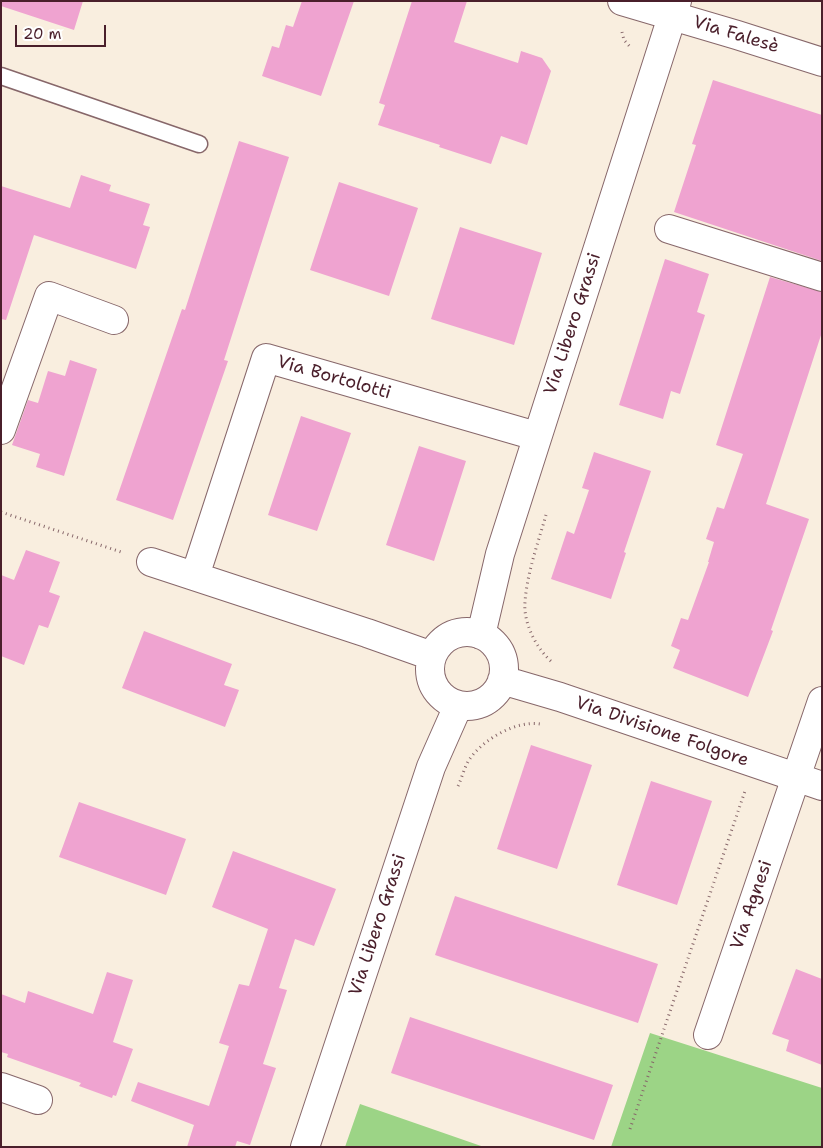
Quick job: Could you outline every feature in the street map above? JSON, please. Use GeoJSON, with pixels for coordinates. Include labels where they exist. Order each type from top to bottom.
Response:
{"type":"FeatureCollection","features":[{"type":"Feature","properties":{"kind":"street","name":"Via Falesè"},"geometry":{"type":"LineString","coordinates":[[625,2],[675,8],[822,62]]}},
{"type":"Feature","properties":{"kind":"street","name":"Via Libero Grassi"},"geometry":{"type":"LineString","coordinates":[[482,635],[500,554],[536,436],[675,8]]}},
{"type":"Feature","properties":{"kind":"street"},"geometry":{"type":"LineString","coordinates":[[669,229],[822,277]]}},
{"type":"Feature","properties":{"kind":"street"},"geometry":{"type":"LineString","coordinates":[[1,430],[49,296],[114,320]]}},
{"type":"Feature","properties":{"kind":"street","name":"Via Bortolotti"},"geometry":{"type":"LineString","coordinates":[[195,576],[266,358],[536,436]]}},
{"type":"Feature","properties":{"kind":"street"},"geometry":{"type":"LineString","coordinates":[[151,562],[432,656]]}},
{"type":"Feature","properties":{"kind":"street"},"geometry":{"type":"LineString","coordinates":[[469,632],[482,635],[490,640],[502,658],[504,671],[502,680],[498,689],[479,705],[469,707],[458,706],[436,692],[432,684],[430,669],[432,656],[438,645],[450,636],[469,632]]}},
{"type":"Feature","properties":{"kind":"street","name":"Via Divisione Folgore"},"geometry":{"type":"LineString","coordinates":[[502,680],[564,686],[754,764],[796,776],[822,786]]}},
{"type":"Feature","properties":{"kind":"street","name":"Via Agnesi"},"geometry":{"type":"LineString","coordinates":[[708,1035],[822,701]]}},
{"type":"Feature","properties":{"kind":"street","name":"Via Libero Grassi"},"geometry":{"type":"LineString","coordinates":[[305,1147],[431,767],[458,706]]}},
{"type":"Feature","properties":{"kind":"street"},"geometry":{"type":"LineString","coordinates":[[1,1087],[38,1100]]}},
{"type":"Feature","properties":{"kind":"lane"},"geometry":{"type":"LineString","coordinates":[[1,76],[199,144]]}},
{"type":"Feature","properties":{"kind":"path"},"geometry":{"type":"LineString","coordinates":[[625,2],[622,31],[624,40],[630,48],[659,60]]}},
{"type":"Feature","properties":{"kind":"path"},"geometry":{"type":"LineString","coordinates":[[458,787],[469,760],[489,739],[510,728],[537,724],[549,726],[564,686],[536,642],[528,625],[524,603],[547,511]]}},
{"type":"Feature","properties":{"kind":"path"},"geometry":{"type":"LineString","coordinates":[[1,512],[151,562]]}},
{"type":"Feature","properties":{"kind":"path"},"geometry":{"type":"LineString","coordinates":[[630,1130],[754,764]]}},
{"type":"Feature","properties":{"kind":"green space"},"geometry":{"type":"Polygon","coordinates":[[[650,1033],[822,1088],[822,1147],[611,1147],[650,1033]]]}},
{"type":"Feature","properties":{"kind":"green space"},"geometry":{"type":"Polygon","coordinates":[[[360,1104],[484,1147],[345,1147],[360,1104]]]}},
{"type":"Feature","properties":{"kind":"building"},"geometry":{"type":"Polygon","coordinates":[[[1,1],[83,1],[74,30],[1,6],[1,1]]]}},
{"type":"Feature","properties":{"kind":"building"},"geometry":{"type":"Polygon","coordinates":[[[302,1],[354,1],[321,96],[262,76],[272,46],[279,48],[286,25],[293,27],[302,1]]]}},
{"type":"Feature","properties":{"kind":"building"},"geometry":{"type":"Polygon","coordinates":[[[412,1],[467,1],[454,42],[518,63],[521,51],[542,58],[551,71],[527,145],[501,136],[491,164],[378,125],[385,105],[379,103],[412,1]]]}},
{"type":"Feature","properties":{"kind":"building"},"geometry":{"type":"Polygon","coordinates":[[[713,80],[822,115],[822,261],[674,212],[696,145],[692,144],[713,80]]]}},
{"type":"Feature","properties":{"kind":"building"},"geometry":{"type":"Polygon","coordinates":[[[239,141],[289,157],[224,360],[228,361],[173,520],[116,500],[182,309],[185,310],[239,141]]]}},
{"type":"Feature","properties":{"kind":"building"},"geometry":{"type":"Polygon","coordinates":[[[81,175],[111,185],[109,191],[150,204],[143,225],[150,227],[136,269],[34,235],[6,320],[1,319],[1,186],[70,208],[81,175]]]}},
{"type":"Feature","properties":{"kind":"building"},"geometry":{"type":"Polygon","coordinates":[[[339,182],[418,208],[389,296],[310,270],[339,182]]]}},
{"type":"Feature","properties":{"kind":"building"},"geometry":{"type":"Polygon","coordinates":[[[460,227],[542,253],[514,345],[431,319],[460,227]]]}},
{"type":"Feature","properties":{"kind":"building"},"geometry":{"type":"Polygon","coordinates":[[[665,259],[709,274],[697,312],[705,315],[680,394],[671,391],[663,419],[619,405],[665,259]]]}},
{"type":"Feature","properties":{"kind":"building"},"geometry":{"type":"Polygon","coordinates":[[[770,277],[822,292],[822,332],[766,504],[809,519],[771,630],[773,631],[748,697],[673,668],[680,650],[671,646],[681,618],[688,620],[709,562],[714,542],[706,539],[717,507],[724,509],[743,454],[716,445],[770,277]]]}},
{"type":"Feature","properties":{"kind":"building"},"geometry":{"type":"Polygon","coordinates":[[[70,360],[97,369],[64,476],[36,467],[40,454],[12,445],[28,400],[38,403],[48,371],[65,376],[70,360]]]}},
{"type":"Feature","properties":{"kind":"building"},"geometry":{"type":"Polygon","coordinates":[[[301,416],[351,433],[317,531],[268,515],[301,416]]]}},
{"type":"Feature","properties":{"kind":"building"},"geometry":{"type":"Polygon","coordinates":[[[419,446],[466,461],[434,561],[386,545],[419,446]]]}},
{"type":"Feature","properties":{"kind":"building"},"geometry":{"type":"Polygon","coordinates":[[[594,452],[651,471],[624,552],[626,553],[611,599],[551,579],[567,531],[574,534],[589,490],[582,488],[594,452]]]}},
{"type":"Feature","properties":{"kind":"building"},"geometry":{"type":"Polygon","coordinates":[[[26,550],[60,562],[49,592],[60,596],[48,628],[39,625],[24,665],[1,656],[1,575],[14,580],[26,550]]]}},
{"type":"Feature","properties":{"kind":"building"},"geometry":{"type":"Polygon","coordinates":[[[144,631],[232,664],[224,685],[239,690],[225,727],[122,688],[144,631]]]}},
{"type":"Feature","properties":{"kind":"building"},"geometry":{"type":"Polygon","coordinates":[[[531,745],[592,765],[557,869],[497,849],[531,745]]]}},
{"type":"Feature","properties":{"kind":"building"},"geometry":{"type":"Polygon","coordinates":[[[651,781],[712,801],[677,905],[617,885],[651,781]]]}},
{"type":"Feature","properties":{"kind":"building"},"geometry":{"type":"Polygon","coordinates":[[[79,802],[186,839],[166,895],[59,857],[79,802]]]}},
{"type":"Feature","properties":{"kind":"building"},"geometry":{"type":"Polygon","coordinates":[[[233,851],[336,889],[314,946],[295,939],[279,988],[287,990],[263,1064],[276,1068],[250,1145],[237,1141],[235,1147],[187,1147],[194,1125],[131,1101],[138,1082],[209,1106],[229,1046],[219,1043],[239,984],[249,986],[268,929],[212,907],[233,851]]]}},
{"type":"Feature","properties":{"kind":"building"},"geometry":{"type":"Polygon","coordinates":[[[455,896],[658,964],[638,1023],[435,955],[455,896]]]}},
{"type":"Feature","properties":{"kind":"building"},"geometry":{"type":"Polygon","coordinates":[[[796,969],[822,979],[822,1065],[786,1051],[789,1040],[772,1034],[796,969]]]}},
{"type":"Feature","properties":{"kind":"building"},"geometry":{"type":"Polygon","coordinates":[[[107,972],[133,980],[113,1042],[133,1049],[116,1096],[113,1095],[112,1098],[79,1086],[81,1083],[7,1057],[8,1054],[1,1052],[1,994],[25,1003],[28,991],[93,1014],[107,972]]]}},
{"type":"Feature","properties":{"kind":"building"},"geometry":{"type":"Polygon","coordinates":[[[410,1017],[613,1085],[594,1140],[391,1073],[410,1017]]]}}]}
